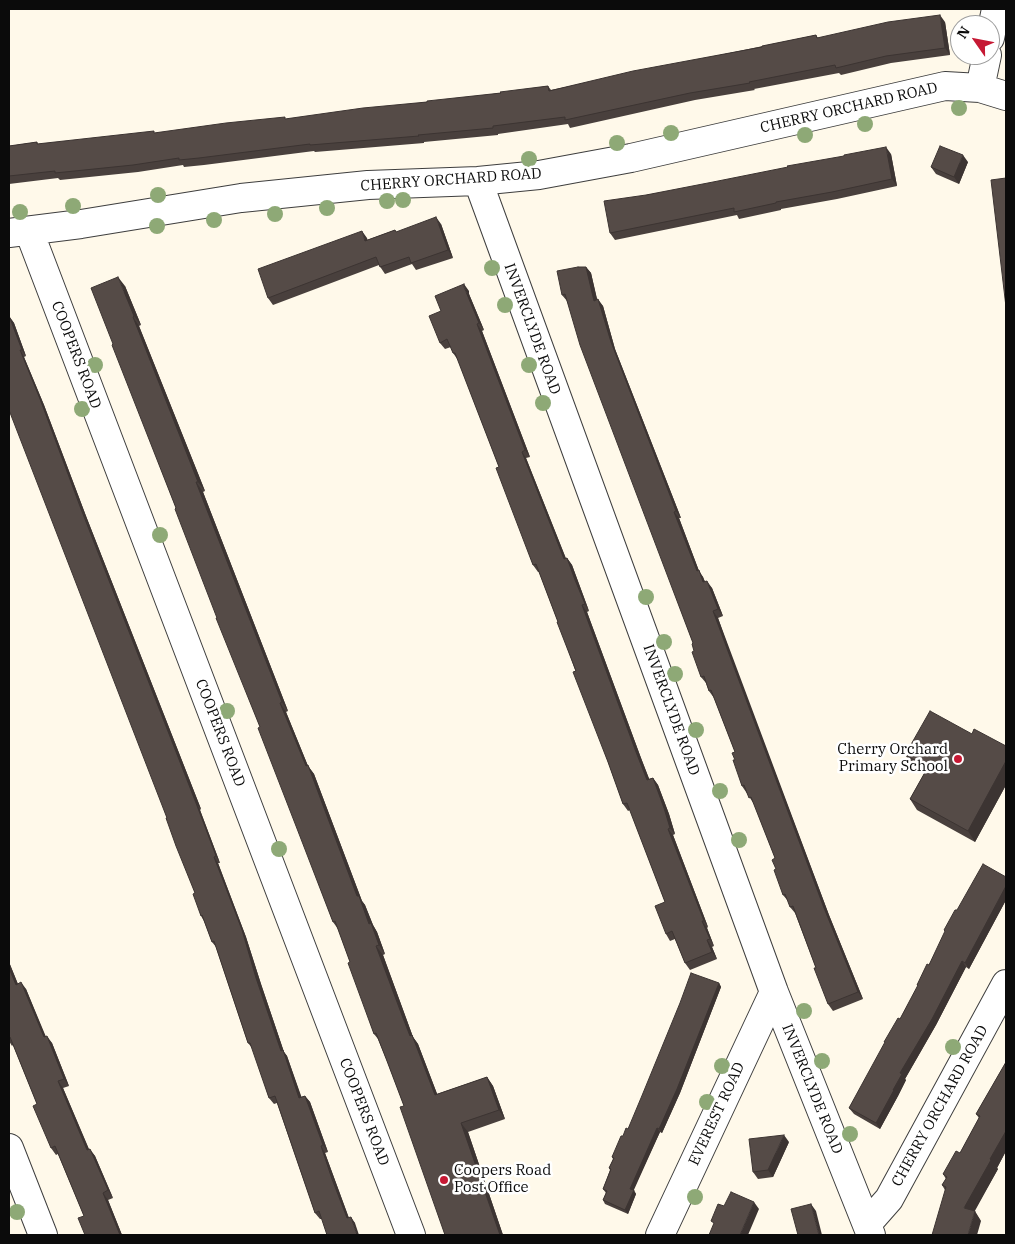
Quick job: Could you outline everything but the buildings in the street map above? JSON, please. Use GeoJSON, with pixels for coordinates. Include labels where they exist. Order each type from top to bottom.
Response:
{"type":"FeatureCollection","features":[{"type":"Feature","properties":{"kind":"street"},"geometry":{"type":"LineString","coordinates":[[980,88],[985,65]]}},
{"type":"Feature","properties":{"kind":"street","name":"CHERRY ORCHARD ROAD"},"geometry":{"type":"LineString","coordinates":[[19,232],[241,198],[368,185],[478,181],[539,174],[631,158],[945,86],[980,88],[1006,96]]}},
{"type":"Feature","properties":{"kind":"street","name":"INVERCLYDE ROAD"},"geometry":{"type":"LineString","coordinates":[[478,181],[774,992],[869,1230]]}},
{"type":"Feature","properties":{"kind":"street","name":"COOPERS ROAD"},"geometry":{"type":"LineString","coordinates":[[19,232],[410,1235]]}},
{"type":"Feature","properties":{"kind":"street","name":"CHERRY ORCHARD ROAD"},"geometry":{"type":"LineString","coordinates":[[869,1230],[890,1199],[1006,984]]}},
{"type":"Feature","properties":{"kind":"street","name":"EVEREST ROAD"},"geometry":{"type":"LineString","coordinates":[[660,1235],[774,992]]}},
{"type":"Feature","properties":{"kind":"street"},"geometry":{"type":"LineString","coordinates":[[9,1148],[43,1235]]}},
{"type":"Feature","properties":{"kind":"place","name":"Cherry Orchard Primary School"},"geometry":{"type":"Point","coordinates":[958,759]}},
{"type":"Feature","properties":{"kind":"place","name":"Coopers Road Post Office"},"geometry":{"type":"Point","coordinates":[444,1180]}}]}
